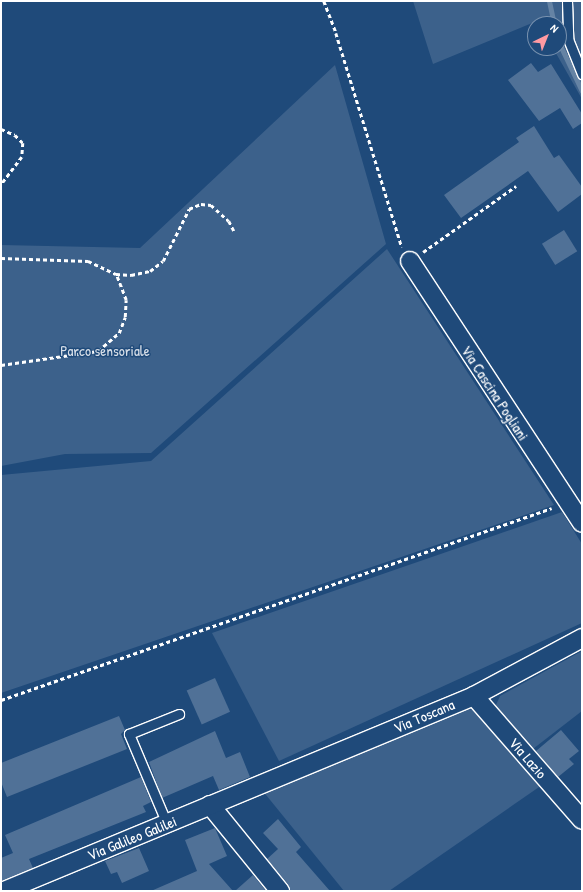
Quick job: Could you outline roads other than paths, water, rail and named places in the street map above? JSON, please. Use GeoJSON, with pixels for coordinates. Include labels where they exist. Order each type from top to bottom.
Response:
{"type":"FeatureCollection","features":[{"type":"Feature","properties":{"kind":"street","name":"Via Cascina Pogliani"},"geometry":{"type":"LineString","coordinates":[[410,261],[582,523]]}},
{"type":"Feature","properties":{"kind":"street","name":"Via Toscana"},"geometry":{"type":"LineString","coordinates":[[261,784],[474,696],[582,638]]}},
{"type":"Feature","properties":{"kind":"street","name":"Via Lazio"},"geometry":{"type":"LineString","coordinates":[[474,696],[582,820]]}},
{"type":"Feature","properties":{"kind":"street","name":"Via Galileo Galilei"},"geometry":{"type":"LineString","coordinates":[[4,891],[261,784]]}},
{"type":"Feature","properties":{"kind":"street"},"geometry":{"type":"LineString","coordinates":[[210,805],[280,891]]}},
{"type":"Feature","properties":{"kind":"lane"},"geometry":{"type":"LineString","coordinates":[[567,1],[568,39],[582,74]]}},
{"type":"Feature","properties":{"kind":"lane"},"geometry":{"type":"LineString","coordinates":[[167,824],[129,734],[179,714]]}},
{"type":"Feature","properties":{"kind":"waterway"},"geometry":{"type":"LineString","coordinates":[[549,1],[552,16]]}},
{"type":"Feature","properties":{"kind":"waterway"},"geometry":{"type":"LineString","coordinates":[[565,56],[582,91]]}},
{"type":"Feature","properties":{"kind":"park label","name":"Parco sensoriale"},"geometry":{"type":"Point","coordinates":[105,351]}}]}
